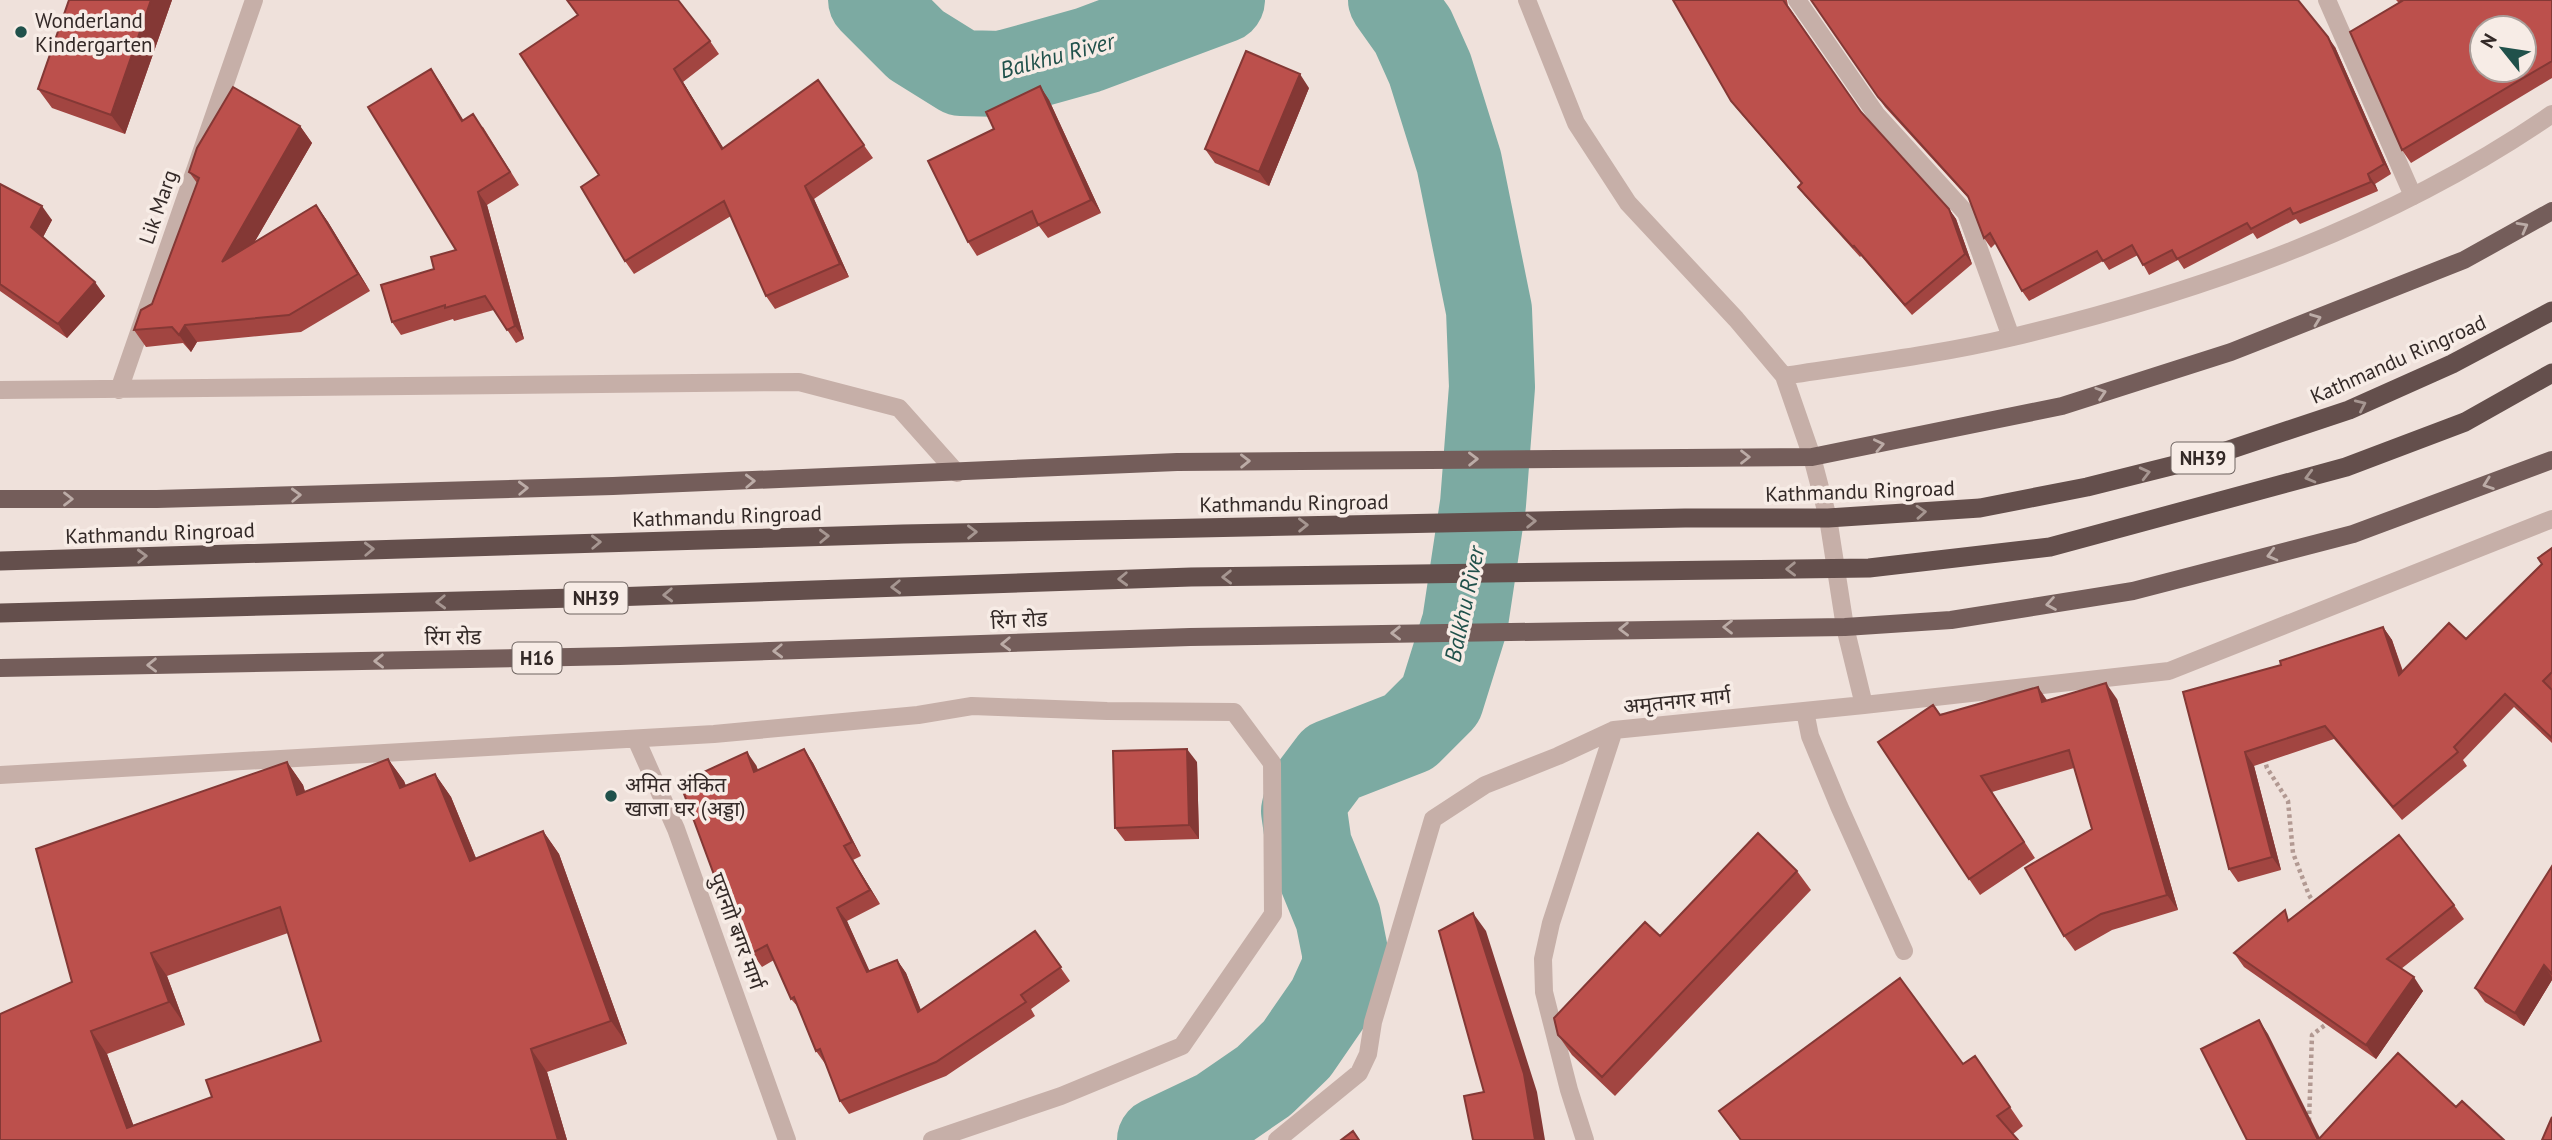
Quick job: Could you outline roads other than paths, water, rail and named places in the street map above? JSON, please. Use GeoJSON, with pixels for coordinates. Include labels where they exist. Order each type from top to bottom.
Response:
{"type":"FeatureCollection","features":[{"type":"Feature","properties":{"kind":"highway","name":"Kathmandu Ringroad"},"geometry":{"type":"LineString","coordinates":[[0,561],[639,541],[1828,517],[1980,508],[2087,487],[2211,456],[2349,410],[2452,364],[2552,311]]}},
{"type":"Feature","properties":{"kind":"highway","name":"NH39"},"geometry":{"type":"LineString","coordinates":[[0,613],[612,597],[1191,577],[1869,568],[2050,547],[2333,471],[2465,422],[2552,373]]}},
{"type":"Feature","properties":{"kind":"main road"},"geometry":{"type":"LineString","coordinates":[[0,499],[185,498],[599,486],[1177,462],[1812,457],[2062,406],[2231,352],[2465,260],[2552,211]]}},
{"type":"Feature","properties":{"kind":"main road","name":"रिंग रोड"},"geometry":{"type":"LineString","coordinates":[[0,668],[648,655],[1190,637],[1692,627],[1845,627],[1951,620],[2133,592],[2353,534],[2552,460]]}},
{"type":"Feature","properties":{"kind":"street","name":"Lik Marg"},"geometry":{"type":"LineString","coordinates":[[119,390],[254,0]]}},
{"type":"Feature","properties":{"kind":"street"},"geometry":{"type":"LineString","coordinates":[[1527,0],[1576,123],[1628,203],[1784,376],[1812,457],[1828,517],[1845,627],[1864,705]]}},
{"type":"Feature","properties":{"kind":"street"},"geometry":{"type":"LineString","coordinates":[[1797,0],[1876,114],[1966,213],[2011,338]]}},
{"type":"Feature","properties":{"kind":"street"},"geometry":{"type":"LineString","coordinates":[[2327,0],[2413,196]]}},
{"type":"Feature","properties":{"kind":"street"},"geometry":{"type":"LineString","coordinates":[[1784,376],[1911,357],[2011,338],[2190,288],[2311,242],[2413,196],[2493,153],[2552,114]]}},
{"type":"Feature","properties":{"kind":"street"},"geometry":{"type":"LineString","coordinates":[[0,390],[799,382],[899,408],[957,472]]}},
{"type":"Feature","properties":{"kind":"street","name":"अमृतनगर मार्ग"},"geometry":{"type":"LineString","coordinates":[[1585,1140],[1544,992],[1543,959],[1551,923],[1614,730],[2169,671],[2552,519]]}},
{"type":"Feature","properties":{"kind":"street"},"geometry":{"type":"LineString","coordinates":[[0,775],[636,739],[904,717],[972,706],[1234,712],[1272,763],[1273,914],[1182,1046],[1061,1096],[932,1140]]}},
{"type":"Feature","properties":{"kind":"street"},"geometry":{"type":"LineString","coordinates":[[1805,711],[1810,736],[1904,951]]}},
{"type":"Feature","properties":{"kind":"street"},"geometry":{"type":"LineString","coordinates":[[1277,1140],[1359,1073],[1368,1054],[1377,1010],[1433,819],[1485,785],[1614,730]]}},
{"type":"Feature","properties":{"kind":"street","name":"पुरानाो बगर मार्ग"},"geometry":{"type":"LineString","coordinates":[[636,739],[676,829],[787,1140]]}},
{"type":"Feature","properties":{"kind":"waterway","name":"Balkhu River"},"geometry":{"type":"LineString","coordinates":[[871,0],[916,45],[961,73],[1002,74],[1088,50],[1222,0]]}},
{"type":"Feature","properties":{"kind":"waterway","name":"Balkhu River"},"geometry":{"type":"LineString","coordinates":[[1160,1140],[1219,1112],[1264,1081],[1297,1049],[1330,1001],[1345,968],[1345,952],[1338,917],[1309,846],[1304,811],[1308,794],[1332,762],[1409,732],[1441,700],[1465,623],[1483,504],[1492,387],[1489,310],[1459,162],[1430,69],[1413,31],[1391,0]]}},
{"type":"Feature","properties":{"kind":"place","name":"Wonderland Kindergarten"},"geometry":{"type":"Point","coordinates":[21,32]}},
{"type":"Feature","properties":{"kind":"place","name":"अमित अंकित खाजा घर (अड्डा)"},"geometry":{"type":"Point","coordinates":[611,796]}}]}
